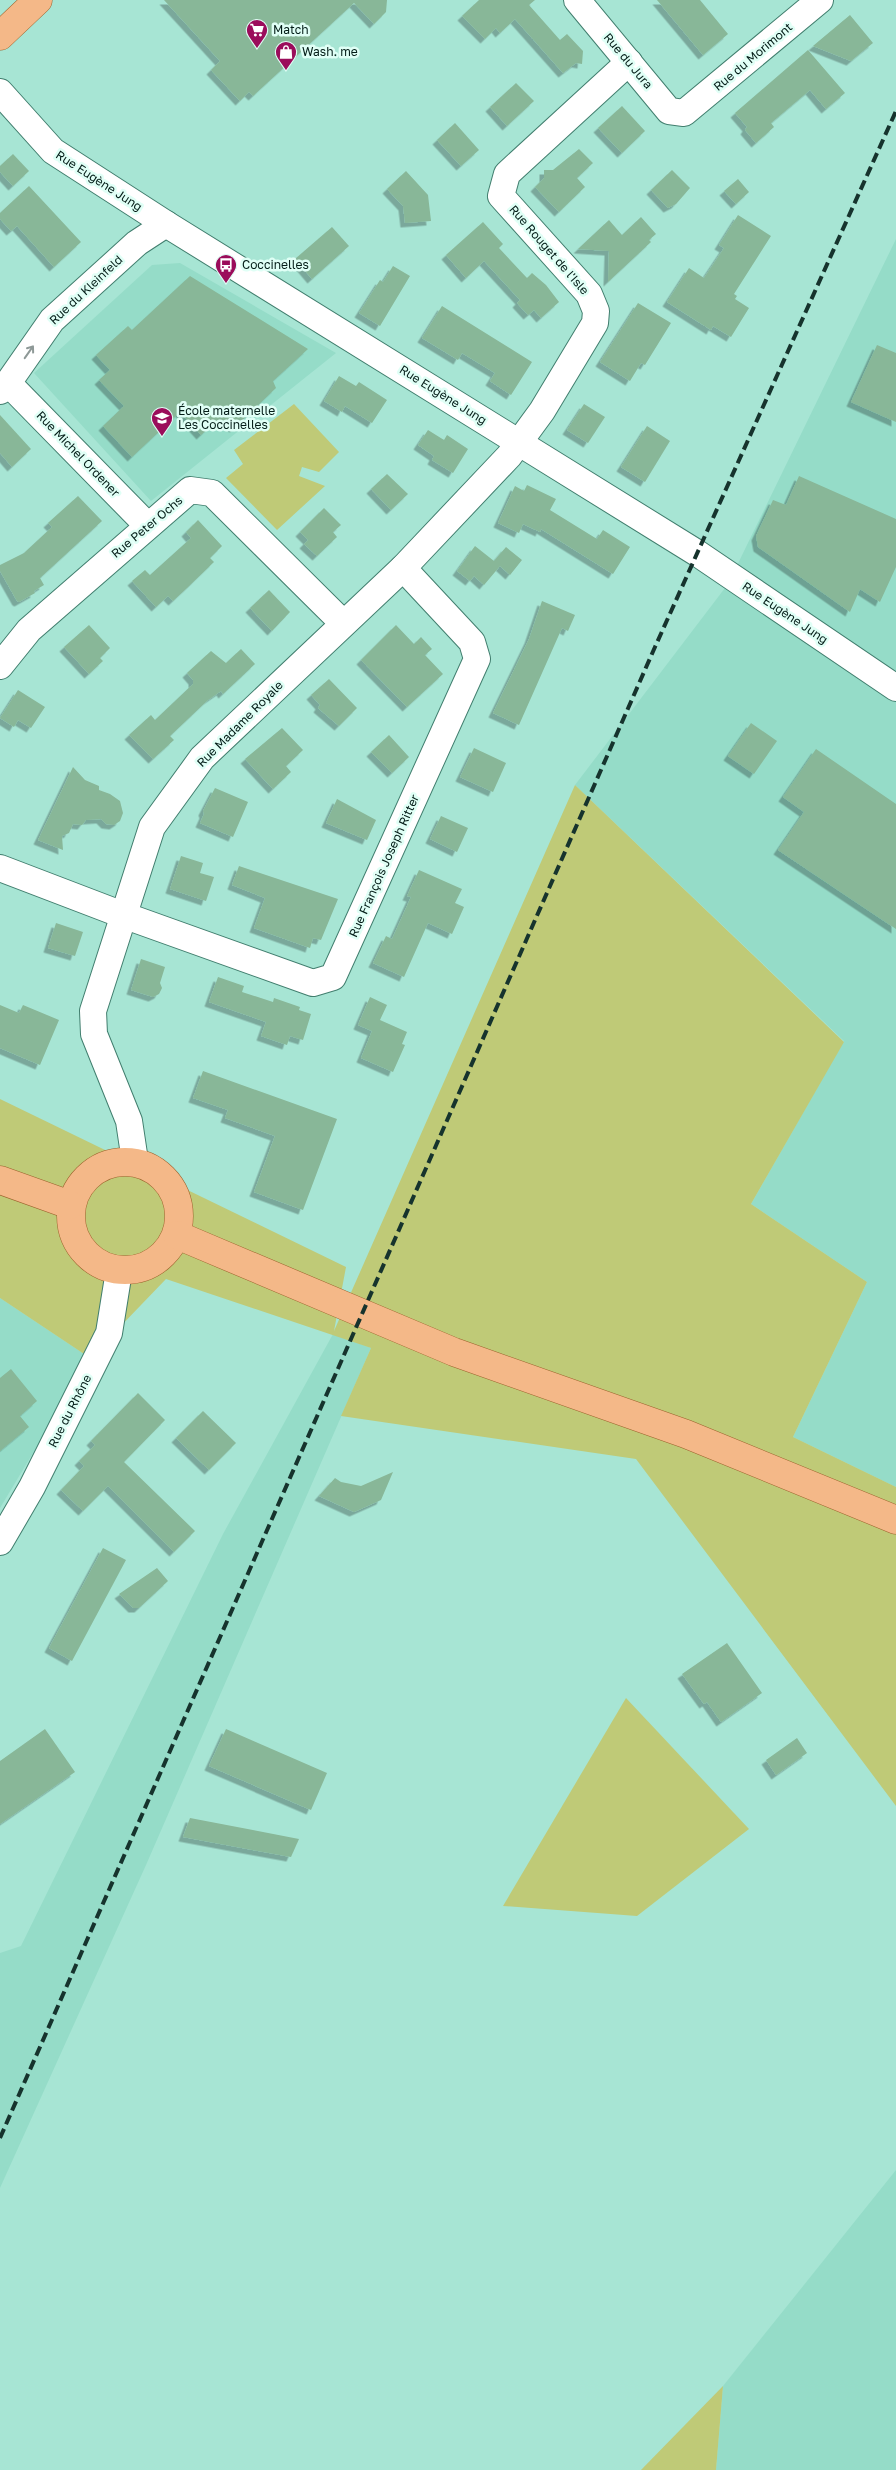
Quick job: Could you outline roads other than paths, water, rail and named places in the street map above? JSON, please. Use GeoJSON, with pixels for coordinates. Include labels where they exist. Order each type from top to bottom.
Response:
{"type":"FeatureCollection","features":[{"type":"Feature","properties":{"kind":"main road"},"geometry":{"type":"LineString","coordinates":[[0,36],[38,0]]}},
{"type":"Feature","properties":{"kind":"main road"},"geometry":{"type":"LineString","coordinates":[[135,1161],[165,1179],[178,1202],[177,1235],[164,1255],[141,1269],[119,1272],[94,1262],[72,1235],[70,1205],[85,1178],[112,1162],[135,1161]]}},
{"type":"Feature","properties":{"kind":"main road"},"geometry":{"type":"LineString","coordinates":[[0,1180],[70,1205]]}},
{"type":"Feature","properties":{"kind":"main road"},"geometry":{"type":"LineString","coordinates":[[177,1235],[454,1352],[686,1434],[896,1520]]}},
{"type":"Feature","properties":{"kind":"street","name":"Rue du Jura"},"geometry":{"type":"LineString","coordinates":[[577,0],[669,111],[684,113]]}},
{"type":"Feature","properties":{"kind":"street","name":"Rue du Morimont"},"geometry":{"type":"LineString","coordinates":[[684,113],[820,0]]}},
{"type":"Feature","properties":{"kind":"street","name":"Rue Rouget de l'Isle"},"geometry":{"type":"LineString","coordinates":[[520,442],[595,323],[596,311],[589,294],[501,196],[507,174],[629,62]]}},
{"type":"Feature","properties":{"kind":"street","name":"Rue Eugène Jung"},"geometry":{"type":"LineString","coordinates":[[0,92],[52,151],[166,224],[697,553],[896,688]]}},
{"type":"Feature","properties":{"kind":"street","name":"Rue du Kleinfeld"},"geometry":{"type":"LineString","coordinates":[[4,387],[52,320],[137,243],[166,224]]}},
{"type":"Feature","properties":{"kind":"street","name":"Rue Michel Ordener"},"geometry":{"type":"LineString","coordinates":[[4,387],[147,526]]}},
{"type":"Feature","properties":{"kind":"street","name":"Rue Madame Royale"},"geometry":{"type":"LineString","coordinates":[[135,1161],[129,1121],[94,1034],[93,1011],[152,827],[202,758],[403,568],[520,442]]}},
{"type":"Feature","properties":{"kind":"street","name":"Rue Peter Ochs"},"geometry":{"type":"LineString","coordinates":[[0,666],[29,630],[190,490],[212,493],[343,623]]}},
{"type":"Feature","properties":{"kind":"street","name":"Rue François Joseph Ritter"},"geometry":{"type":"LineString","coordinates":[[123,916],[313,983],[333,977],[478,660],[472,642],[403,568]]}},
{"type":"Feature","properties":{"kind":"street"},"geometry":{"type":"LineString","coordinates":[[0,868],[123,916]]}},
{"type":"Feature","properties":{"kind":"street","name":"Rue du Rhône"},"geometry":{"type":"LineString","coordinates":[[0,1542],[32,1487],[109,1333],[119,1272]]}},
{"type":"Feature","properties":{"kind":"railway"},"geometry":{"type":"LineString","coordinates":[[0,2138],[655,647],[896,111]]}},
{"type":"Feature","properties":{"kind":"place","name":"Match"},"geometry":{"type":"Point","coordinates":[257,49]}},
{"type":"Feature","properties":{"kind":"place","name":"Wash. me"},"geometry":{"type":"Point","coordinates":[286,71]}},
{"type":"Feature","properties":{"kind":"place","name":"Coccinelles"},"geometry":{"type":"Point","coordinates":[226,284]}},
{"type":"Feature","properties":{"kind":"place","name":"École maternelle Les Coccinelles"},"geometry":{"type":"Point","coordinates":[162,437]}}]}
